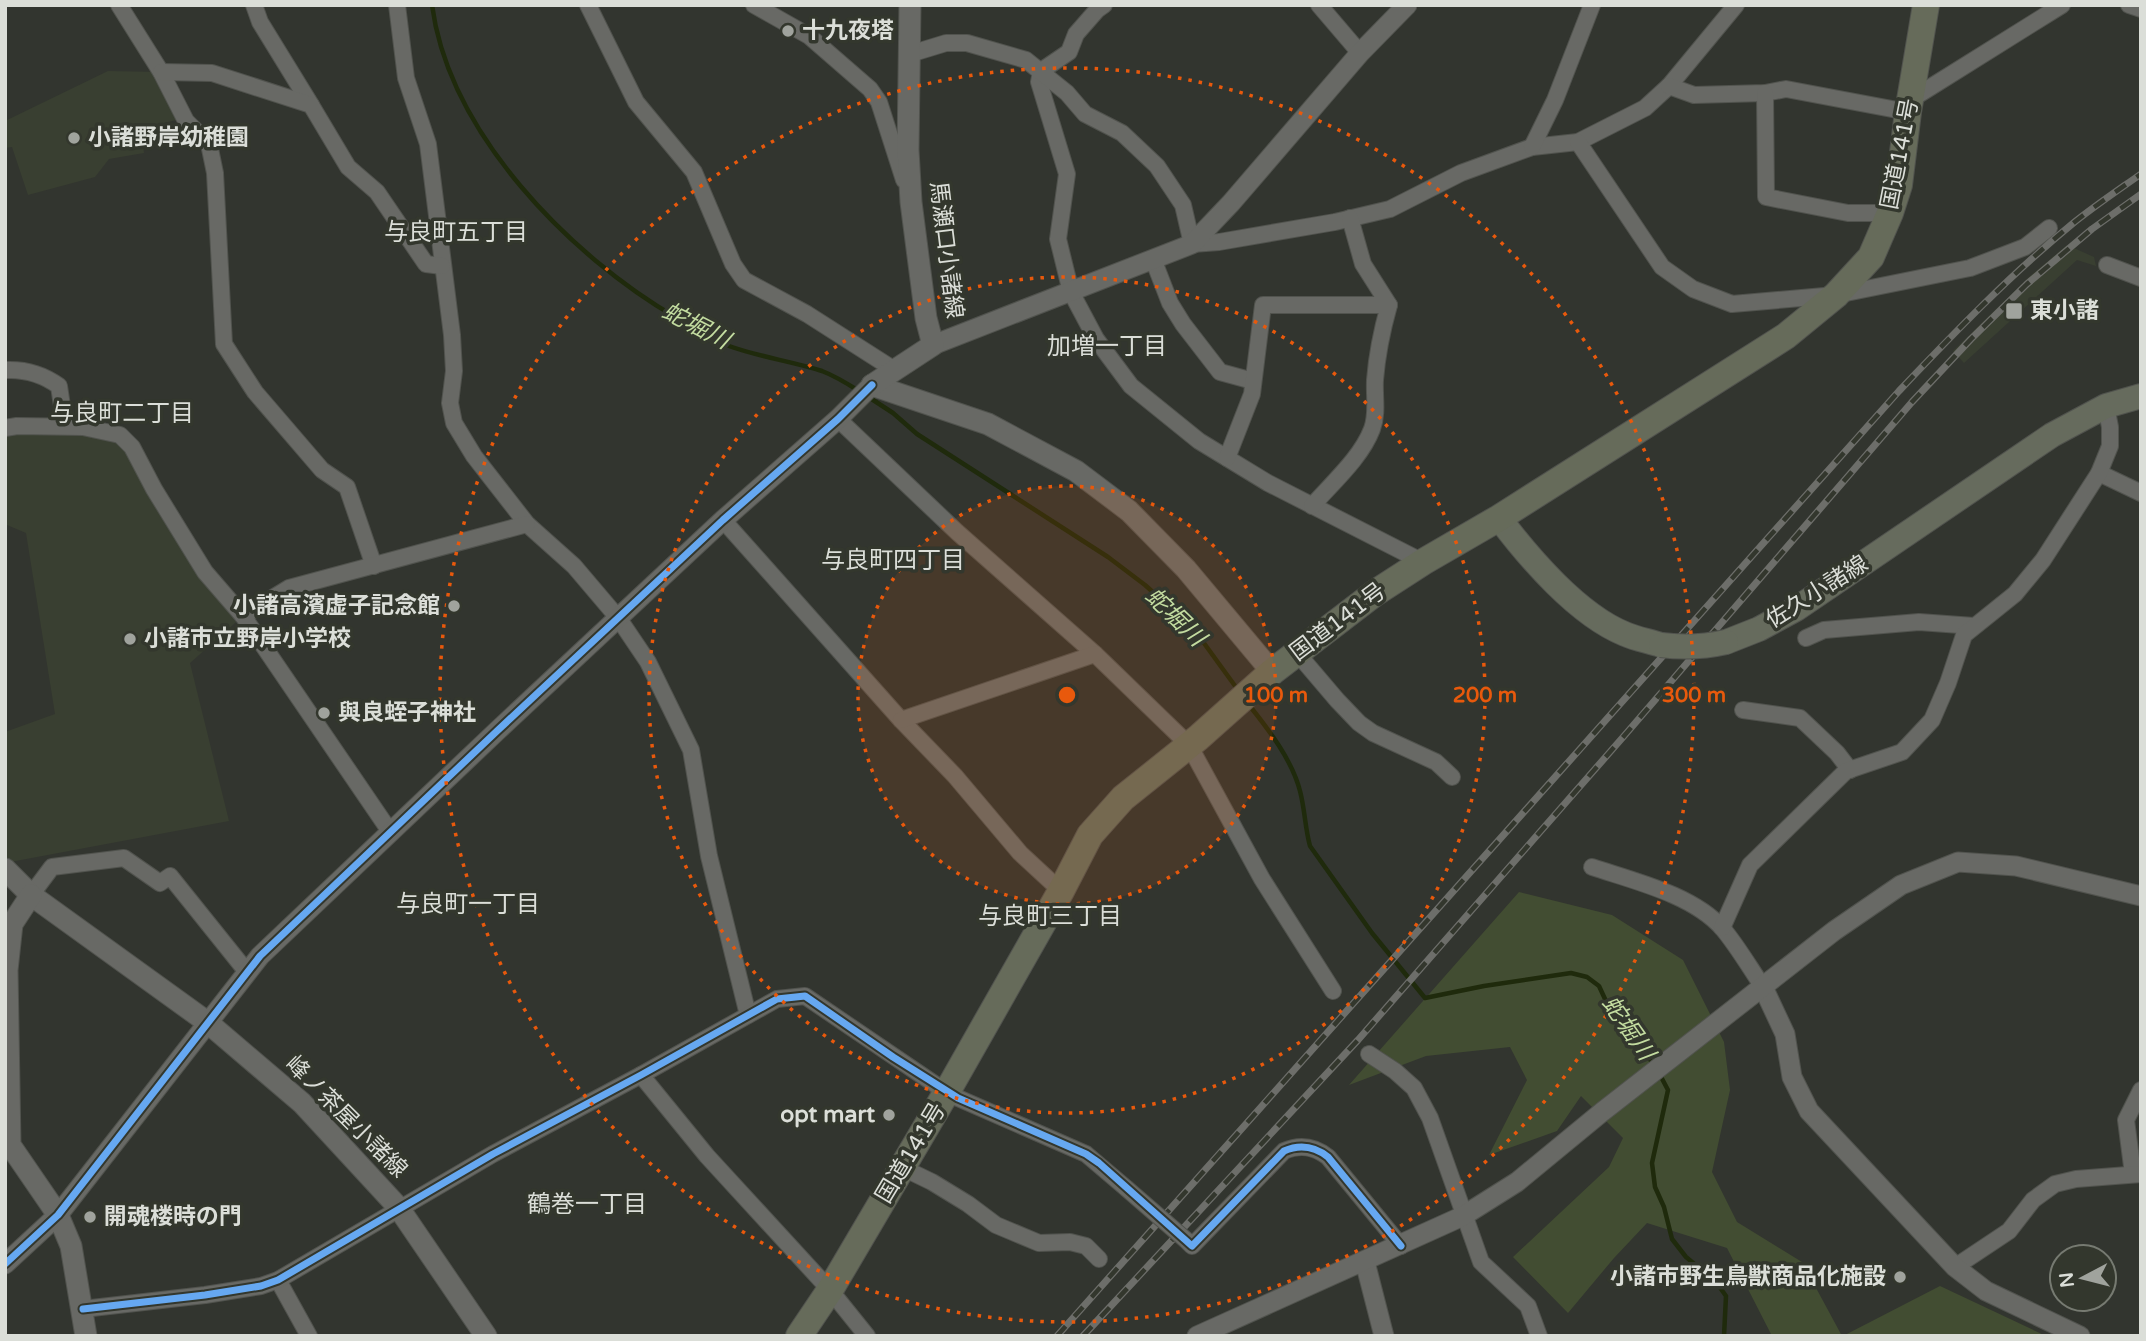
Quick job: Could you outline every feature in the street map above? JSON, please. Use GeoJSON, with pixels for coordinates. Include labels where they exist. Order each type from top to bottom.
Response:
{"type":"FeatureCollection","features":[{"type":"Feature","properties":{"kind":"highway","name":"国道141号"},"geometry":{"type":"LineString","coordinates":[[799,1336],[830,1290],[947,1091],[1090,835],[1123,798],[1189,745],[1272,672],[1375,593],[1499,518],[1786,336],[1836,295],[1871,257],[1899,185],[1926,5]]}},
{"type":"Feature","properties":{"kind":"main road","name":"馬瀬口小諸線"},"geometry":{"type":"LineString","coordinates":[[872,385],[933,345],[926,317],[911,202],[908,150],[909,5]]}},
{"type":"Feature","properties":{"kind":"main road"},"geometry":{"type":"LineString","coordinates":[[872,385],[988,424],[1076,471],[1129,511],[1186,569],[1272,672]]}},
{"type":"Feature","properties":{"kind":"main road","name":"佐久小諸線"},"geometry":{"type":"LineString","coordinates":[[1499,518],[1540,568],[1568,596],[1624,634],[1661,645],[1679,647],[1726,642],[1759,629],[1796,609],[2052,435],[2106,406],[2141,396]]}},
{"type":"Feature","properties":{"kind":"main road","name":"峰ノ茶屋小諸線"},"geometry":{"type":"LineString","coordinates":[[5,869],[30,895],[207,1022],[302,1103],[398,1208],[486,1336]]}},
{"type":"Feature","properties":{"kind":"main road"},"geometry":{"type":"LineString","coordinates":[[30,895],[12,924],[6,971],[10,1145],[58,1215],[71,1246],[86,1336]]}},
{"type":"Feature","properties":{"kind":"street"},"geometry":{"type":"LineString","coordinates":[[118,5],[161,72],[186,121],[209,144],[215,173],[224,344],[255,392],[322,470],[347,487],[374,566]]}},
{"type":"Feature","properties":{"kind":"street"},"geometry":{"type":"LineString","coordinates":[[254,5],[260,22],[348,167],[377,192],[426,264],[442,266]]}},
{"type":"Feature","properties":{"kind":"street"},"geometry":{"type":"LineString","coordinates":[[397,5],[406,78],[428,144],[452,335],[454,371],[450,403],[454,424],[474,456],[527,524],[574,566],[619,618],[648,662],[691,750],[709,856],[748,1015]]}},
{"type":"Feature","properties":{"kind":"street"},"geometry":{"type":"LineString","coordinates":[[588,5],[636,102],[694,172],[733,264],[744,280],[807,314],[894,369]]}},
{"type":"Feature","properties":{"kind":"street"},"geometry":{"type":"LineString","coordinates":[[754,5],[809,36],[870,89],[879,102],[911,202]]}},
{"type":"Feature","properties":{"kind":"street"},"geometry":{"type":"LineString","coordinates":[[1041,71],[1069,52],[1076,34],[1104,5]]}},
{"type":"Feature","properties":{"kind":"street"},"geometry":{"type":"LineString","coordinates":[[1319,5],[1360,53]]}},
{"type":"Feature","properties":{"kind":"street"},"geometry":{"type":"LineString","coordinates":[[1192,244],[1231,204],[1360,53],[1407,5]]}},
{"type":"Feature","properties":{"kind":"street"},"geometry":{"type":"LineString","coordinates":[[1532,148],[1555,100],[1592,5]]}},
{"type":"Feature","properties":{"kind":"street"},"geometry":{"type":"LineString","coordinates":[[933,345],[1192,244],[1219,242],[1390,209],[1461,173],[1532,148],[1578,142],[1645,108],[1669,86],[1736,5]]}},
{"type":"Feature","properties":{"kind":"street"},"geometry":{"type":"LineString","coordinates":[[2036,22],[2043,5]]}},
{"type":"Feature","properties":{"kind":"street"},"geometry":{"type":"LineString","coordinates":[[1669,86],[1694,95],[1765,93],[1786,89],[1909,106],[2062,5]]}},
{"type":"Feature","properties":{"kind":"street"},"geometry":{"type":"LineString","coordinates":[[2129,5],[2141,9]]}},
{"type":"Feature","properties":{"kind":"street"},"geometry":{"type":"LineString","coordinates":[[910,54],[946,43],[967,43],[1026,60],[1067,93],[1085,114],[1122,133],[1157,166],[1184,205],[1192,244]]}},
{"type":"Feature","properties":{"kind":"street"},"geometry":{"type":"LineString","coordinates":[[1041,71],[1040,82],[1067,174],[1058,239],[1071,292],[1096,339],[1131,386],[1199,441],[1268,483],[1423,562]]}},
{"type":"Feature","properties":{"kind":"street"},"geometry":{"type":"LineString","coordinates":[[161,72],[212,73],[311,105]]}},
{"type":"Feature","properties":{"kind":"street"},"geometry":{"type":"LineString","coordinates":[[1765,93],[1766,197],[1848,214],[1890,213]]}},
{"type":"Feature","properties":{"kind":"street"},"geometry":{"type":"LineString","coordinates":[[1578,142],[1662,267],[1693,289],[1732,304],[1836,295],[1970,268],[2025,247],[2049,228]]}},
{"type":"Feature","properties":{"kind":"street"},"geometry":{"type":"LineString","coordinates":[[1312,506],[1364,447],[1373,426],[1380,337],[1389,304],[1363,264],[1350,218]]}},
{"type":"Feature","properties":{"kind":"street"},"geometry":{"type":"LineString","coordinates":[[1153,259],[1170,303],[1220,372],[1254,382]]}},
{"type":"Feature","properties":{"kind":"street"},"geometry":{"type":"LineString","coordinates":[[2107,265],[2141,278]]}},
{"type":"Feature","properties":{"kind":"street"},"geometry":{"type":"LineString","coordinates":[[1227,458],[1252,394],[1263,305],[1389,304]]}},
{"type":"Feature","properties":{"kind":"street"},"geometry":{"type":"LineString","coordinates":[[5,370],[47,377],[59,386],[65,426]]}},
{"type":"Feature","properties":{"kind":"street"},"geometry":{"type":"LineString","coordinates":[[5,1264],[58,1215],[260,956],[723,520],[838,419],[872,385]]}},
{"type":"Feature","properties":{"kind":"street"},"geometry":{"type":"LineString","coordinates":[[1722,928],[1750,865],[1846,771],[1902,752],[1932,720],[1964,635],[2015,594],[2043,559],[2099,473],[2110,446],[2106,406]]}},
{"type":"Feature","properties":{"kind":"street"},"geometry":{"type":"LineString","coordinates":[[838,419],[957,532],[1096,654],[1189,745],[1262,879],[1333,991]]}},
{"type":"Feature","properties":{"kind":"street"},"geometry":{"type":"LineString","coordinates":[[5,428],[83,427],[120,435],[132,447],[154,489],[205,572],[243,616],[391,834]]}},
{"type":"Feature","properties":{"kind":"street"},"geometry":{"type":"LineString","coordinates":[[2099,473],[2141,493]]}},
{"type":"Feature","properties":{"kind":"street"},"geometry":{"type":"LineString","coordinates":[[723,520],[901,720],[955,776],[1020,853],[1061,891]]}},
{"type":"Feature","properties":{"kind":"street"},"geometry":{"type":"LineString","coordinates":[[243,616],[289,588],[527,524]]}},
{"type":"Feature","properties":{"kind":"street"},"geometry":{"type":"LineString","coordinates":[[1806,638],[1824,630],[1919,622],[1974,626]]}},
{"type":"Feature","properties":{"kind":"street"},"geometry":{"type":"LineString","coordinates":[[1297,653],[1359,723],[1373,733],[1436,762],[1452,777]]}},
{"type":"Feature","properties":{"kind":"street"},"geometry":{"type":"LineString","coordinates":[[901,720],[1096,654]]}},
{"type":"Feature","properties":{"kind":"street"},"geometry":{"type":"LineString","coordinates":[[1744,710],[1800,718],[1837,753],[1850,770]]}},
{"type":"Feature","properties":{"kind":"street"},"geometry":{"type":"LineString","coordinates":[[30,895],[52,867],[124,858],[160,883],[170,876],[247,972]]}},
{"type":"Feature","properties":{"kind":"street"},"geometry":{"type":"LineString","coordinates":[[1210,1333],[1463,1216],[1517,1182],[1602,1112],[1834,931],[1901,885],[1958,863],[2016,866],[2141,896]]}},
{"type":"Feature","properties":{"kind":"street"},"geometry":{"type":"LineString","coordinates":[[1592,867],[1644,884],[1695,906],[1722,928],[1763,987],[1785,1034],[1792,1077],[1809,1111],[1955,1267],[1986,1291],[2080,1336]]}},
{"type":"Feature","properties":{"kind":"street"},"geometry":{"type":"LineString","coordinates":[[83,1309],[205,1296],[261,1286],[278,1280],[493,1154],[777,999],[805,996],[947,1091],[1086,1154],[1192,1246],[1284,1151],[1312,1147],[1328,1157],[1401,1246]]}},
{"type":"Feature","properties":{"kind":"street"},"geometry":{"type":"LineString","coordinates":[[1368,1054],[1415,1088],[1430,1118],[1481,1262],[1528,1306],[1539,1336]]}},
{"type":"Feature","properties":{"kind":"street"},"geometry":{"type":"LineString","coordinates":[[642,1075],[707,1157],[830,1290],[867,1336]]}},
{"type":"Feature","properties":{"kind":"street"},"geometry":{"type":"LineString","coordinates":[[1955,1267],[2008,1231],[2033,1200],[2055,1184],[2076,1179],[2137,1174],[2126,1120],[2141,1090]]}},
{"type":"Feature","properties":{"kind":"street"},"geometry":{"type":"LineString","coordinates":[[901,1167],[932,1182],[996,1225],[1039,1244],[1070,1242],[1086,1246],[1099,1259]]}},
{"type":"Feature","properties":{"kind":"street"},"geometry":{"type":"LineString","coordinates":[[1365,1262],[1384,1336]]}},
{"type":"Feature","properties":{"kind":"street"},"geometry":{"type":"LineString","coordinates":[[278,1280],[309,1336]]}},
{"type":"Feature","properties":{"kind":"shaded area","name":"小諸野岸幼稚園"},"geometry":{"type":"Polygon","coordinates":[[[108,71],[161,72],[184,118],[141,129],[144,153],[109,159],[95,177],[28,195],[12,147],[5,148],[5,121],[108,71]]]}},
{"type":"Feature","properties":{"kind":"shaded area","name":"東小諸"},"geometry":{"type":"Polygon","coordinates":[[[2067,245],[2094,257],[2096,266],[2077,260],[1964,363],[1953,351],[2029,277],[2067,245]]]}},
{"type":"Feature","properties":{"kind":"shaded area","name":"小諸市立野岸小学校"},"geometry":{"type":"Polygon","coordinates":[[[17,426],[120,435],[243,616],[190,663],[229,821],[5,863],[5,732],[55,714],[26,533],[7,525],[5,520],[5,438],[17,426]]]}},
{"type":"Feature","properties":{"kind":"green space"},"geometry":{"type":"Polygon","coordinates":[[[1519,892],[1612,915],[1683,960],[1724,1042],[1730,1090],[1712,1172],[1737,1222],[1802,1262],[1842,1336],[1772,1336],[1727,1248],[1647,1223],[1568,1313],[1513,1257],[1609,1167],[1623,1138],[1581,1096],[1557,1131],[1489,1155],[1527,1080],[1510,1047],[1426,1056],[1349,1085],[1519,892]]]}},
{"type":"Feature","properties":{"kind":"green space"},"geometry":{"type":"Polygon","coordinates":[[[1940,1286],[2046,1336],[1843,1336],[1940,1286]]]}},
{"type":"Feature","properties":{"kind":"waterway","name":"蛇堀川"},"geometry":{"type":"LineString","coordinates":[[432,5],[443,53],[462,99],[489,144],[521,186],[557,225],[596,261],[636,292],[716,340],[740,350],[822,371],[859,391]]}},
{"type":"Feature","properties":{"kind":"waterway","name":"蛇堀川"},"geometry":{"type":"LineString","coordinates":[[867,396],[893,413],[917,434],[1108,557],[1145,585],[1193,628],[1238,690]]}},
{"type":"Feature","properties":{"kind":"waterway","name":"蛇堀川"},"geometry":{"type":"LineString","coordinates":[[1249,705],[1286,757],[1296,779],[1310,846],[1372,933],[1425,998],[1571,973],[1587,977],[1599,986],[1611,1012],[1643,1047],[1654,1066]]}},
{"type":"Feature","properties":{"kind":"waterway","name":"蛇堀川"},"geometry":{"type":"LineString","coordinates":[[1659,1073],[1668,1090],[1652,1163],[1655,1187],[1664,1207],[1672,1239],[1686,1257],[1716,1282],[1726,1296],[1724,1336]]}},
{"type":"Feature","properties":{"kind":"railway"},"geometry":{"type":"LineString","coordinates":[[1057,1336],[1899,391],[1961,326],[2048,244],[2079,218],[2141,174]]}},
{"type":"Feature","properties":{"kind":"railway"},"geometry":{"type":"LineString","coordinates":[[1083,1336],[1358,1040],[1912,402],[2027,284],[2092,229],[2141,194]]}},
{"type":"Feature","properties":{"kind":"cycle path"},"geometry":{"type":"LineString","coordinates":[[5,1264],[58,1215],[260,956],[723,520],[838,419],[872,385]]}},
{"type":"Feature","properties":{"kind":"cycle path"},"geometry":{"type":"LineString","coordinates":[[83,1309],[205,1295],[261,1286],[278,1280],[493,1154],[777,999],[805,996],[958,1098],[1086,1154],[1192,1246],[1284,1151],[1296,1147],[1312,1148],[1328,1157],[1401,1246]]}},
{"type":"Feature","properties":{"kind":"place","name":"十九夜塔"},"geometry":{"type":"Point","coordinates":[788,31]}},
{"type":"Feature","properties":{"kind":"place","name":"小諸野岸幼稚園"},"geometry":{"type":"Point","coordinates":[74,138]}},
{"type":"Feature","properties":{"kind":"place","name":"東小諸"},"geometry":{"type":"Point","coordinates":[2014,311]}},
{"type":"Feature","properties":{"kind":"place","name":"小諸高濱虚子記念館"},"geometry":{"type":"Point","coordinates":[454,606]}},
{"type":"Feature","properties":{"kind":"place","name":"小諸市立野岸小学校"},"geometry":{"type":"Point","coordinates":[130,639]}},
{"type":"Feature","properties":{"kind":"place","name":"與良蛭子神社"},"geometry":{"type":"Point","coordinates":[324,713]}},
{"type":"Feature","properties":{"kind":"place","name":"opt mart"},"geometry":{"type":"Point","coordinates":[889,1115]}},
{"type":"Feature","properties":{"kind":"place","name":"開魂楼時の門"},"geometry":{"type":"Point","coordinates":[90,1217]}},
{"type":"Feature","properties":{"kind":"place","name":"小諸市野生鳥獣商品化施設"},"geometry":{"type":"Point","coordinates":[1900,1277]}},
{"type":"Feature","properties":{"kind":"district","name":"与良町五丁目"},"geometry":{"type":"Point","coordinates":[456,232]}},
{"type":"Feature","properties":{"kind":"district","name":"加増一丁目"},"geometry":{"type":"Point","coordinates":[1107,346]}},
{"type":"Feature","properties":{"kind":"district","name":"与良町二丁目"},"geometry":{"type":"Point","coordinates":[122,413]}},
{"type":"Feature","properties":{"kind":"district","name":"与良町四丁目"},"geometry":{"type":"Point","coordinates":[893,560]}},
{"type":"Feature","properties":{"kind":"district","name":"与良町一丁目"},"geometry":{"type":"Point","coordinates":[468,904]}},
{"type":"Feature","properties":{"kind":"district","name":"与良町三丁目"},"geometry":{"type":"Point","coordinates":[1050,916]}},
{"type":"Feature","properties":{"kind":"district","name":"鶴巻一丁目"},"geometry":{"type":"Point","coordinates":[587,1204]}}]}
